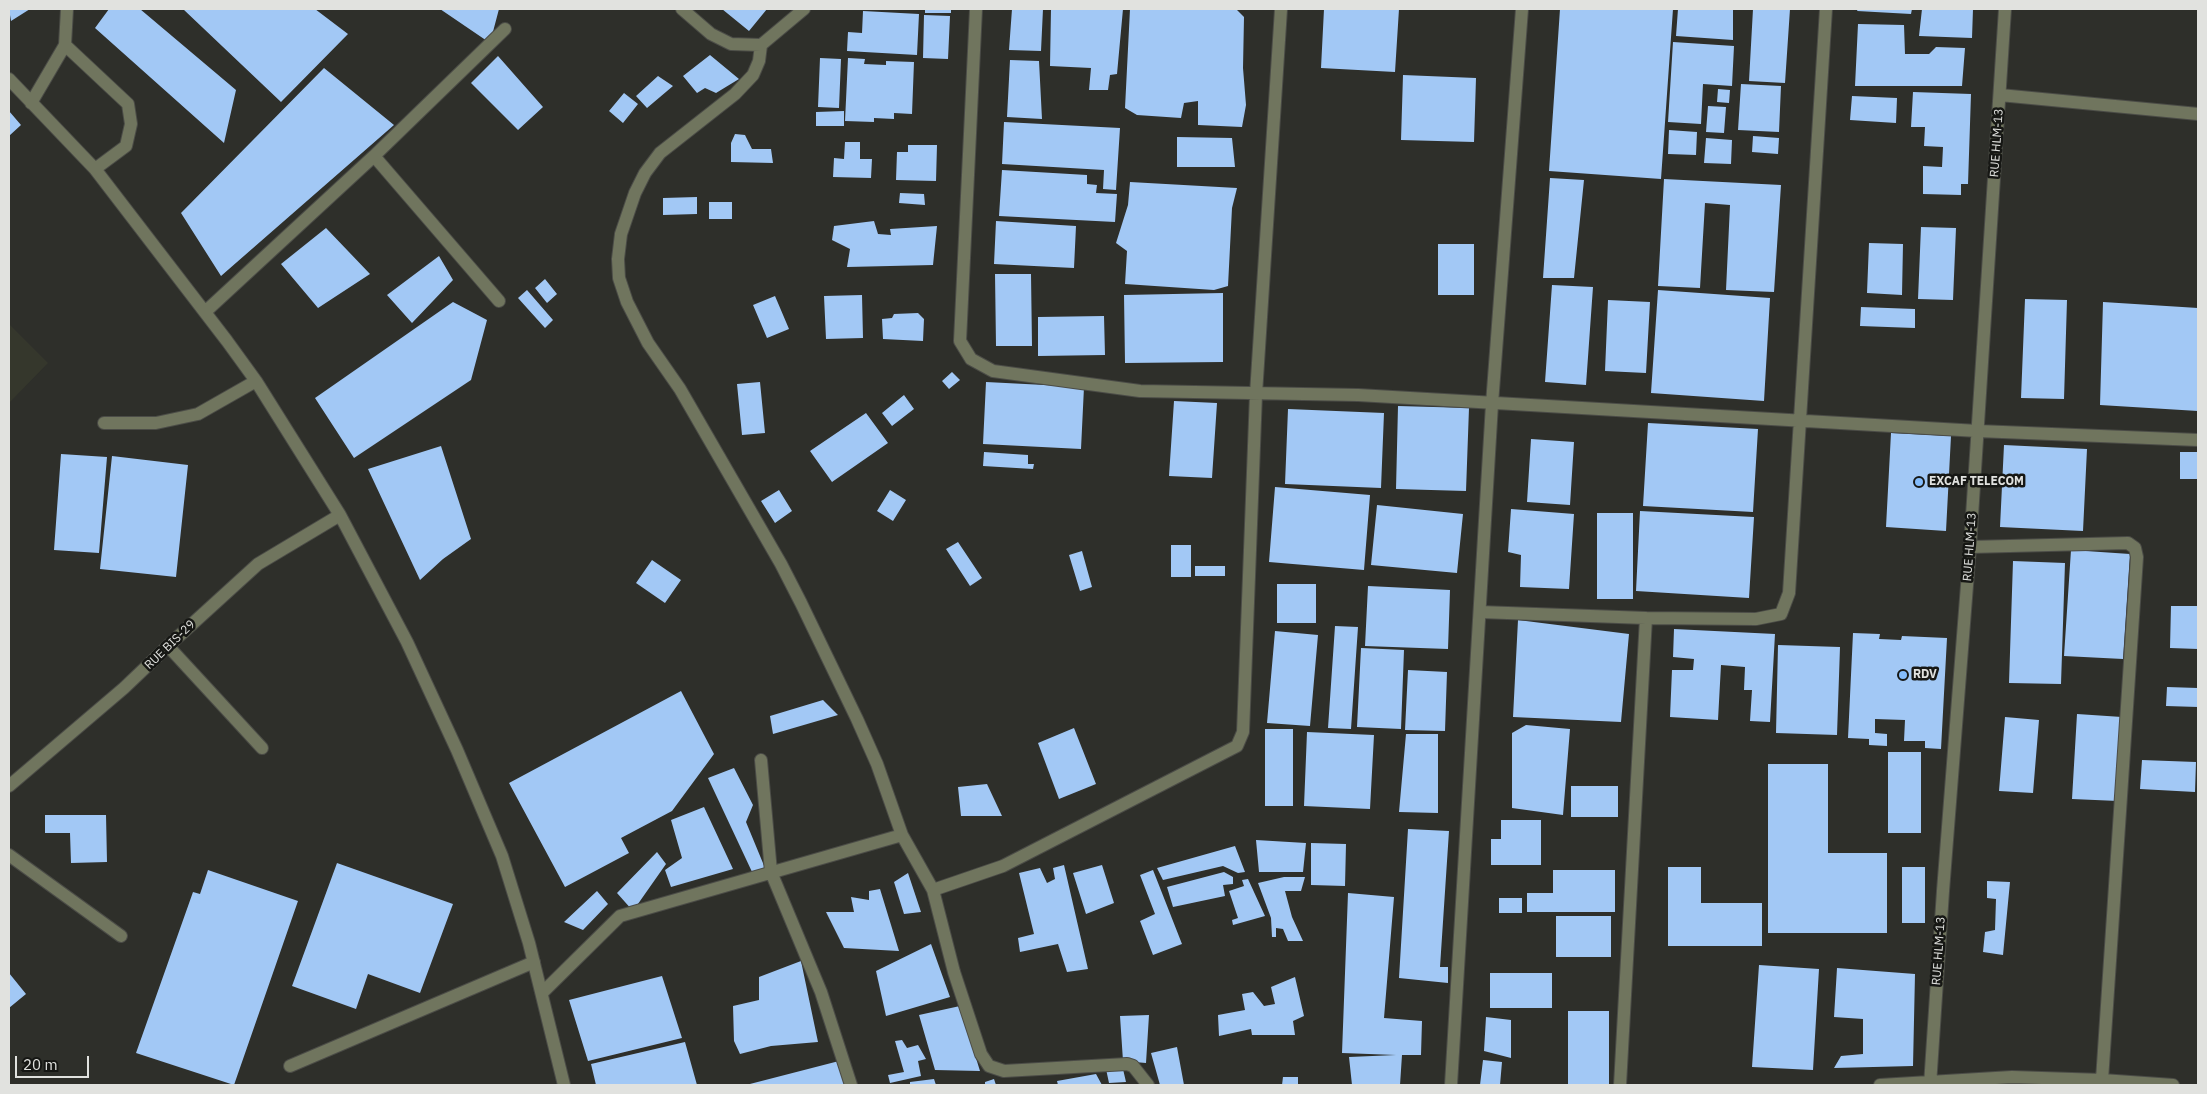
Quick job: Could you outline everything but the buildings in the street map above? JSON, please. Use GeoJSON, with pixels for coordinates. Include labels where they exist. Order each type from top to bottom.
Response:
{"type":"FeatureCollection","features":[{"type":"Feature","properties":{"kind":"street"},"geometry":{"type":"LineString","coordinates":[[31,103],[64,45],[67,9]]}},
{"type":"Feature","properties":{"kind":"street"},"geometry":{"type":"LineString","coordinates":[[682,9],[710,34],[731,44],[761,45],[804,9]]}},
{"type":"Feature","properties":{"kind":"street"},"geometry":{"type":"LineString","coordinates":[[976,9],[960,341],[971,359],[993,371],[1140,391],[1358,395],[1802,422],[2198,440]]}},
{"type":"Feature","properties":{"kind":"street"},"geometry":{"type":"LineString","coordinates":[[933,890],[1003,866],[1237,746],[1243,732],[1256,394],[1281,9]]}},
{"type":"Feature","properties":{"kind":"street"},"geometry":{"type":"LineString","coordinates":[[1451,1085],[1492,404],[1522,9]]}},
{"type":"Feature","properties":{"kind":"street"},"geometry":{"type":"LineString","coordinates":[[1480,612],[1646,618],[1756,619],[1782,614],[1790,593],[1826,9]]}},
{"type":"Feature","properties":{"kind":"street","name":"RUE HLM-13"},"geometry":{"type":"LineString","coordinates":[[1930,1083],[1970,547],[2005,9]]}},
{"type":"Feature","properties":{"kind":"street"},"geometry":{"type":"LineString","coordinates":[[205,312],[374,156],[505,29]]}},
{"type":"Feature","properties":{"kind":"street"},"geometry":{"type":"LineString","coordinates":[[64,45],[128,104],[131,124],[126,146],[94,169]]}},
{"type":"Feature","properties":{"kind":"street"},"geometry":{"type":"LineString","coordinates":[[761,45],[759,61],[753,75],[734,94],[660,153],[645,173],[635,193],[621,234],[618,259],[619,278],[627,302],[648,343],[680,390],[777,556],[857,719],[877,764],[902,835],[933,890],[954,972],[981,1054],[989,1066],[1004,1071],[1127,1064],[1133,1066],[1148,1085]]}},
{"type":"Feature","properties":{"kind":"street"},"geometry":{"type":"LineString","coordinates":[[10,79],[94,169],[205,312],[256,381],[340,515],[403,634],[457,750],[502,856],[534,962],[564,1085]]}},
{"type":"Feature","properties":{"kind":"street"},"geometry":{"type":"LineString","coordinates":[[2000,95],[2198,114]]}},
{"type":"Feature","properties":{"kind":"street"},"geometry":{"type":"LineString","coordinates":[[374,156],[500,301]]}},
{"type":"Feature","properties":{"kind":"street"},"geometry":{"type":"LineString","coordinates":[[104,423],[156,423],[198,414],[256,381]]}},
{"type":"Feature","properties":{"kind":"street","name":"RUE BIS-29"},"geometry":{"type":"LineString","coordinates":[[9,786],[124,688],[258,564],[340,515]]}},
{"type":"Feature","properties":{"kind":"street"},"geometry":{"type":"LineString","coordinates":[[1970,547],[2128,543],[2135,548],[2137,558],[2102,1080]]}},
{"type":"Feature","properties":{"kind":"street"},"geometry":{"type":"LineString","coordinates":[[1620,1085],[1646,618]]}},
{"type":"Feature","properties":{"kind":"street"},"geometry":{"type":"LineString","coordinates":[[168,646],[262,748]]}},
{"type":"Feature","properties":{"kind":"street"},"geometry":{"type":"LineString","coordinates":[[760,760],[771,872],[821,992],[851,1085]]}},
{"type":"Feature","properties":{"kind":"street"},"geometry":{"type":"LineString","coordinates":[[542,993],[620,916],[902,835]]}},
{"type":"Feature","properties":{"kind":"street"},"geometry":{"type":"LineString","coordinates":[[9,855],[121,936]]}},
{"type":"Feature","properties":{"kind":"street"},"geometry":{"type":"LineString","coordinates":[[290,1066],[534,962]]}},
{"type":"Feature","properties":{"kind":"street"},"geometry":{"type":"LineString","coordinates":[[1880,1085],[2012,1077],[2173,1085]]}},
{"type":"Feature","properties":{"kind":"shaded area"},"geometry":{"type":"Polygon","coordinates":[[[9,324],[48,363],[9,403],[9,324]]]}},
{"type":"Feature","properties":{"kind":"place","name":"EXCAF TELECOM"},"geometry":{"type":"Point","coordinates":[1919,482]}},
{"type":"Feature","properties":{"kind":"place","name":"RDV"},"geometry":{"type":"Point","coordinates":[1903,675]}}]}
